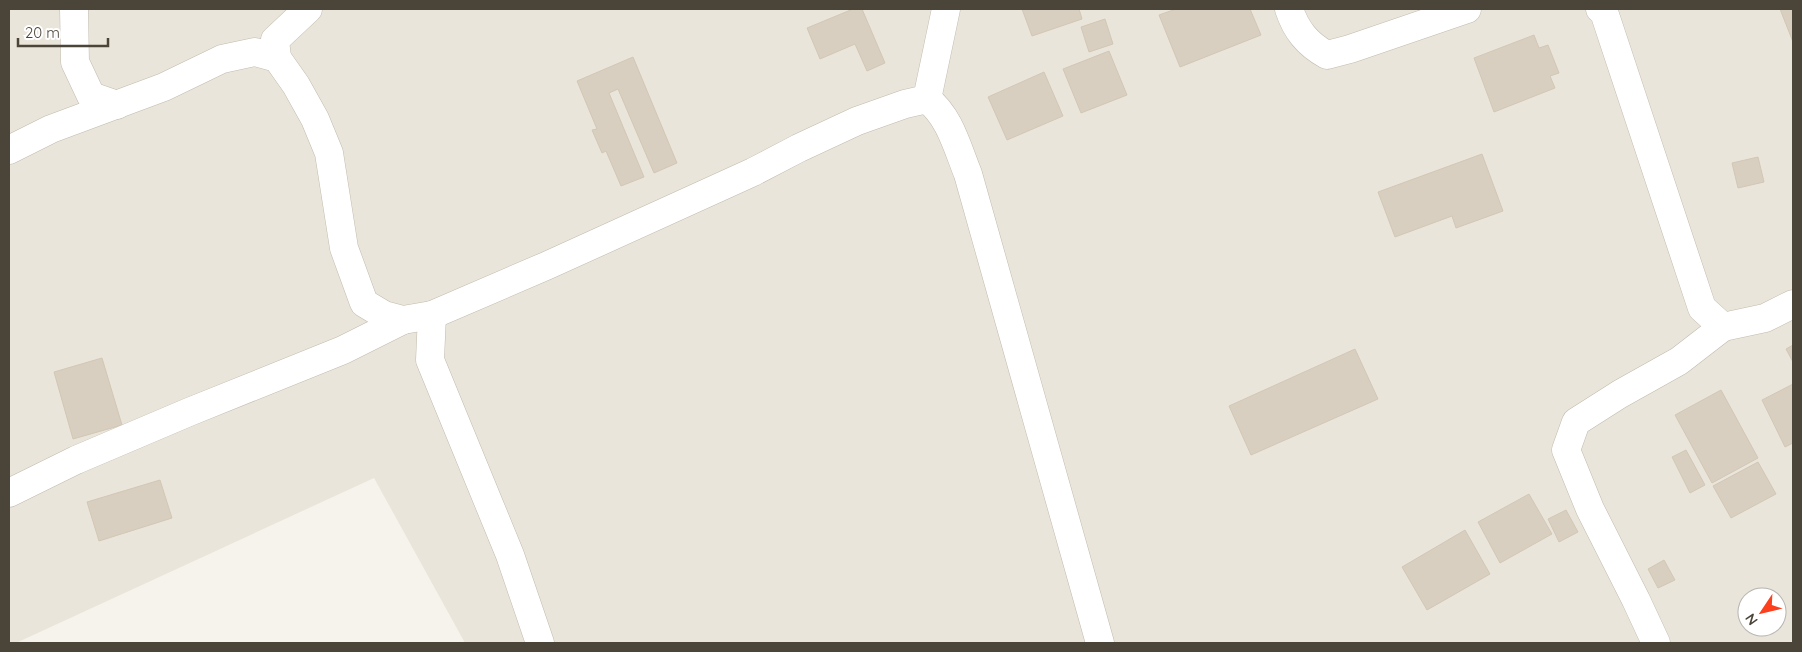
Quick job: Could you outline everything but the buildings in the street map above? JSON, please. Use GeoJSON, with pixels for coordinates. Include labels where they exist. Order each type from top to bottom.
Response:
{"type":"FeatureCollection","features":[{"type":"Feature","properties":{"kind":"street"},"geometry":{"type":"LineString","coordinates":[[74,9],[75,62],[91,96],[117,104]]}},
{"type":"Feature","properties":{"kind":"street"},"geometry":{"type":"LineString","coordinates":[[308,9],[275,40],[277,58],[316,119],[329,153],[344,248],[364,303],[384,315],[403,320]]}},
{"type":"Feature","properties":{"kind":"street"},"geometry":{"type":"LineString","coordinates":[[926,99],[946,9]]}},
{"type":"Feature","properties":{"kind":"street"},"geometry":{"type":"LineString","coordinates":[[1290,9],[1294,23],[1302,36],[1314,48],[1326,55],[1350,49],[1467,9]]}},
{"type":"Feature","properties":{"kind":"street"},"geometry":{"type":"LineString","coordinates":[[1600,9],[1604,12],[1702,308],[1723,327]]}},
{"type":"Feature","properties":{"kind":"street"},"geometry":{"type":"LineString","coordinates":[[9,150],[51,130],[164,87],[222,59],[256,52],[277,58]]}},
{"type":"Feature","properties":{"kind":"street"},"geometry":{"type":"LineString","coordinates":[[9,493],[85,457],[190,412],[343,350],[403,320],[432,315],[753,172],[857,121],[905,104],[926,99]]}},
{"type":"Feature","properties":{"kind":"street"},"geometry":{"type":"LineString","coordinates":[[926,99],[937,108],[948,124],[968,174],[1100,643]]}},
{"type":"Feature","properties":{"kind":"street"},"geometry":{"type":"LineString","coordinates":[[1656,643],[1590,510],[1566,450],[1576,422],[1620,394],[1679,361],[1723,327],[1765,318],[1793,304]]}},
{"type":"Feature","properties":{"kind":"street"},"geometry":{"type":"LineString","coordinates":[[432,315],[430,360],[510,555],[540,643]]}},
{"type":"Feature","properties":{"kind":"shaded area"},"geometry":{"type":"Polygon","coordinates":[[[9,9],[1793,9],[1793,643],[465,643],[374,478],[16,643],[9,643],[9,9]]]}}]}
